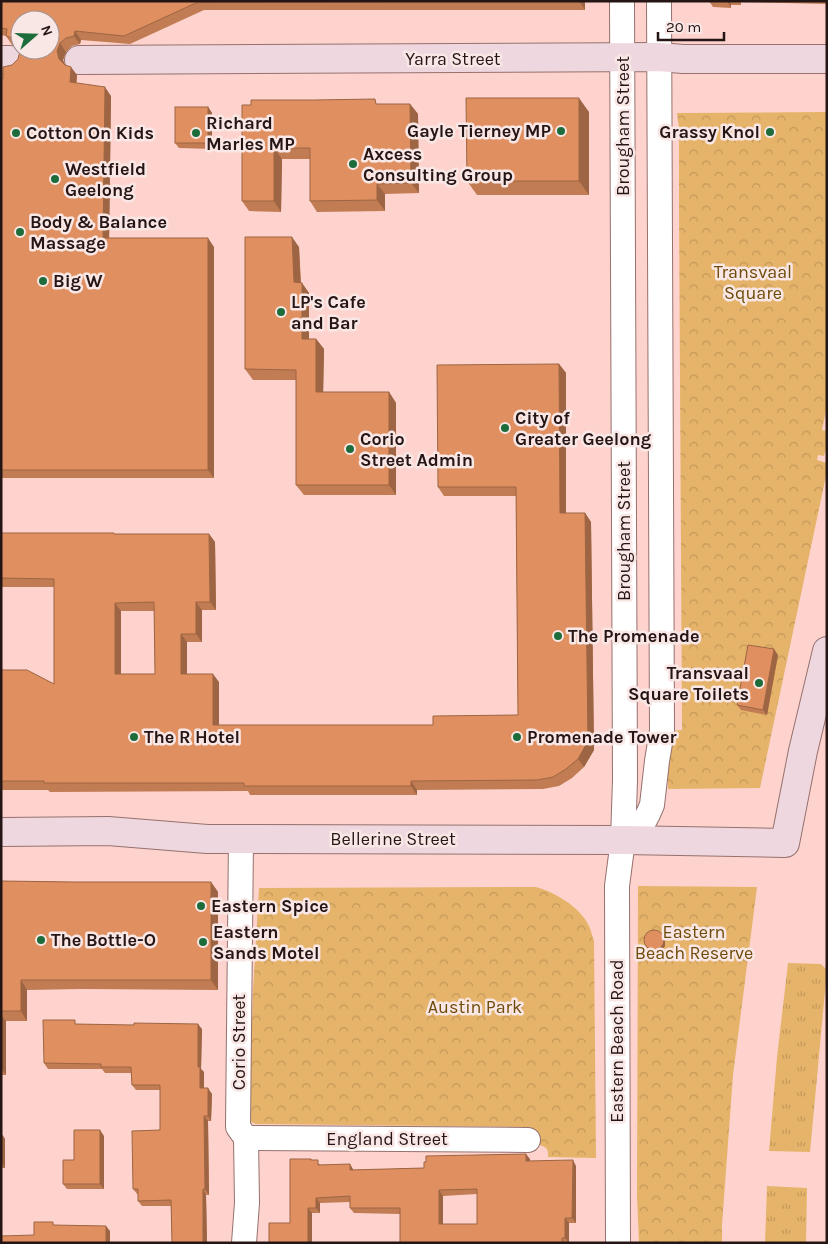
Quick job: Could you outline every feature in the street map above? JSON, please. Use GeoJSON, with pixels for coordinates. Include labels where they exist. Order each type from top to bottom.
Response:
{"type":"FeatureCollection","features":[{"type":"Feature","properties":{"kind":"street","name":"Brougham Street"},"geometry":{"type":"LineString","coordinates":[[622,1],[625,780],[623,840]]}},
{"type":"Feature","properties":{"kind":"street","name":"Brougham Street"},"geometry":{"type":"LineString","coordinates":[[623,840],[640,827],[652,804],[662,737],[659,1]]}},
{"type":"Feature","properties":{"kind":"street","name":"Yarra Street"},"geometry":{"type":"LineString","coordinates":[[79,60],[659,57],[827,59]]}},
{"type":"Feature","properties":{"kind":"street"},"geometry":{"type":"LineString","coordinates":[[624,530],[661,530]]}},
{"type":"Feature","properties":{"kind":"street","name":"Bellerine Street"},"geometry":{"type":"LineString","coordinates":[[1,832],[108,831],[207,839],[623,840],[785,843],[803,751],[827,651]]}},
{"type":"Feature","properties":{"kind":"street","name":"Corio Street"},"geometry":{"type":"LineString","coordinates":[[241,839],[242,1133],[248,1203],[244,1243]]}},
{"type":"Feature","properties":{"kind":"street","name":"Eastern Beach Road"},"geometry":{"type":"LineString","coordinates":[[618,1243],[617,886],[623,840]]}},
{"type":"Feature","properties":{"kind":"street","name":"England Street"},"geometry":{"type":"LineString","coordinates":[[242,1133],[528,1140]]}},
{"type":"Feature","properties":{"kind":"green space","name":"Transvaal Square"},"geometry":{"type":"Polygon","coordinates":[[[827,112],[827,406],[822,430],[827,431],[827,445],[824,456],[818,455],[817,460],[827,463],[827,471],[760,788],[668,789],[668,733],[670,731],[682,730],[679,128],[677,113],[827,112]]]}},
{"type":"Feature","properties":{"kind":"green space","name":"Eastern Beach Reserve"},"geometry":{"type":"Polygon","coordinates":[[[638,886],[757,887],[733,1075],[722,1243],[639,1243],[637,1196],[638,886]]]}},
{"type":"Feature","properties":{"kind":"green space","name":"Austin Park"},"geometry":{"type":"Polygon","coordinates":[[[536,887],[559,897],[573,906],[585,919],[594,941],[596,1158],[548,1157],[547,1149],[536,1144],[529,1127],[256,1124],[251,1122],[249,1119],[253,991],[259,888],[536,887]]]}},
{"type":"Feature","properties":{"kind":"green space"},"geometry":{"type":"Polygon","coordinates":[[[788,963],[821,964],[827,970],[810,1152],[769,1151],[788,963]]]}},
{"type":"Feature","properties":{"kind":"green space"},"geometry":{"type":"Polygon","coordinates":[[[767,1186],[807,1188],[806,1243],[765,1243],[767,1186]]]}},
{"type":"Feature","properties":{"kind":"building","name":"Westfield Geelong"},"geometry":{"type":"Polygon","coordinates":[[[1,1],[579,1],[198,2],[124,36],[75,31],[74,36],[66,38],[60,43],[60,10],[10,10],[10,37],[6,36],[7,29],[1,28],[1,1]]]}},
{"type":"Feature","properties":{"kind":"building","name":"Westfield Geelong"},"geometry":{"type":"Polygon","coordinates":[[[17,60],[60,60],[65,65],[71,67],[70,82],[105,87],[103,238],[208,238],[208,470],[1,470],[1,79],[3,79],[3,67],[12,65],[17,60]]]}},
{"type":"Feature","properties":{"kind":"building"},"geometry":{"type":"Polygon","coordinates":[[[466,98],[579,98],[579,181],[467,181],[466,98]]]}},
{"type":"Feature","properties":{"kind":"building"},"geometry":{"type":"Polygon","coordinates":[[[375,99],[376,104],[410,104],[411,183],[377,184],[377,200],[310,201],[310,148],[274,148],[274,201],[242,201],[242,105],[251,105],[251,100],[375,99]]]}},
{"type":"Feature","properties":{"kind":"building","name":"Richard Marles MP"},"geometry":{"type":"Polygon","coordinates":[[[175,107],[208,107],[208,143],[175,143],[175,107]]]}},
{"type":"Feature","properties":{"kind":"building"},"geometry":{"type":"Polygon","coordinates":[[[245,237],[292,237],[294,282],[302,283],[302,339],[316,339],[316,392],[389,392],[389,485],[296,485],[296,370],[245,369],[245,237]]]}},
{"type":"Feature","properties":{"kind":"building"},"geometry":{"type":"Polygon","coordinates":[[[559,364],[560,513],[585,513],[588,741],[578,759],[553,777],[537,780],[411,781],[411,786],[244,786],[244,783],[44,783],[44,781],[1,781],[1,670],[27,670],[54,684],[54,579],[1,578],[1,533],[209,534],[210,602],[196,602],[196,634],[181,634],[181,674],[213,674],[213,725],[433,725],[433,716],[518,715],[516,487],[438,487],[437,365],[559,364]],[[154,602],[115,603],[115,674],[155,674],[154,602]]]}},
{"type":"Feature","properties":{"kind":"building","name":"Transvaal Square Toilets"},"geometry":{"type":"Polygon","coordinates":[[[748,645],[774,649],[763,710],[737,705],[748,645]]]}},
{"type":"Feature","properties":{"kind":"building"},"geometry":{"type":"Polygon","coordinates":[[[1,881],[211,882],[211,980],[21,980],[21,1011],[1,1011],[1,881]]]}},
{"type":"Feature","properties":{"kind":"building"},"geometry":{"type":"Polygon","coordinates":[[[654,930],[661,933],[664,940],[661,947],[654,950],[647,947],[644,940],[647,933],[654,930]]]}},
{"type":"Feature","properties":{"kind":"building"},"geometry":{"type":"Polygon","coordinates":[[[43,1020],[75,1020],[75,1024],[198,1024],[200,1088],[208,1088],[208,1116],[204,1116],[205,1189],[203,1189],[203,1243],[172,1243],[171,1200],[138,1201],[138,1189],[133,1189],[132,1131],[160,1130],[160,1085],[132,1085],[131,1067],[101,1067],[101,1064],[44,1063],[43,1020]]]}},
{"type":"Feature","properties":{"kind":"building"},"geometry":{"type":"Polygon","coordinates":[[[74,1130],[100,1130],[100,1184],[63,1184],[63,1160],[74,1160],[74,1130]]]}},
{"type":"Feature","properties":{"kind":"building"},"geometry":{"type":"Polygon","coordinates":[[[526,1154],[526,1161],[573,1160],[572,1218],[565,1218],[565,1238],[562,1238],[562,1243],[400,1243],[400,1208],[350,1208],[350,1196],[316,1198],[316,1208],[308,1208],[308,1243],[269,1243],[269,1223],[290,1223],[290,1159],[318,1160],[318,1165],[350,1164],[350,1170],[424,1168],[426,1156],[526,1154]],[[477,1189],[439,1190],[439,1224],[477,1224],[477,1189]]]}},
{"type":"Feature","properties":{"kind":"building"},"geometry":{"type":"Polygon","coordinates":[[[34,1222],[53,1222],[53,1225],[106,1226],[106,1243],[1,1243],[1,1236],[34,1235],[34,1222]]]}},
{"type":"Feature","properties":{"kind":"place","name":"Gayle Tierney MP"},"geometry":{"type":"Point","coordinates":[561,131]}},
{"type":"Feature","properties":{"kind":"place","name":"Grassy Knol"},"geometry":{"type":"Point","coordinates":[770,132]}},
{"type":"Feature","properties":{"kind":"place","name":"Cotton On Kids"},"geometry":{"type":"Point","coordinates":[16,133]}},
{"type":"Feature","properties":{"kind":"place","name":"Richard Marles MP"},"geometry":{"type":"Point","coordinates":[196,133]}},
{"type":"Feature","properties":{"kind":"place","name":"Axcess Consulting Group"},"geometry":{"type":"Point","coordinates":[353,164]}},
{"type":"Feature","properties":{"kind":"place","name":"Westfield Geelong"},"geometry":{"type":"Point","coordinates":[55,179]}},
{"type":"Feature","properties":{"kind":"place","name":"Body & Balance Massage"},"geometry":{"type":"Point","coordinates":[20,232]}},
{"type":"Feature","properties":{"kind":"place","name":"Big W"},"geometry":{"type":"Point","coordinates":[43,281]}},
{"type":"Feature","properties":{"kind":"place","name":"LP's Cafe and Bar"},"geometry":{"type":"Point","coordinates":[281,312]}},
{"type":"Feature","properties":{"kind":"place","name":"City of Greater Geelong"},"geometry":{"type":"Point","coordinates":[505,428]}},
{"type":"Feature","properties":{"kind":"place","name":"Corio Street Admin"},"geometry":{"type":"Point","coordinates":[350,449]}},
{"type":"Feature","properties":{"kind":"place","name":"The Promenade"},"geometry":{"type":"Point","coordinates":[558,636]}},
{"type":"Feature","properties":{"kind":"place","name":"Transvaal Square Toilets"},"geometry":{"type":"Point","coordinates":[759,683]}},
{"type":"Feature","properties":{"kind":"place","name":"The R Hotel"},"geometry":{"type":"Point","coordinates":[134,737]}},
{"type":"Feature","properties":{"kind":"place","name":"Promenade Tower"},"geometry":{"type":"Point","coordinates":[517,737]}},
{"type":"Feature","properties":{"kind":"place","name":"Eastern Spice"},"geometry":{"type":"Point","coordinates":[201,906]}},
{"type":"Feature","properties":{"kind":"place","name":"The Bottle-O"},"geometry":{"type":"Point","coordinates":[41,940]}},
{"type":"Feature","properties":{"kind":"place","name":"Eastern Sands Motel"},"geometry":{"type":"Point","coordinates":[203,942]}}]}
